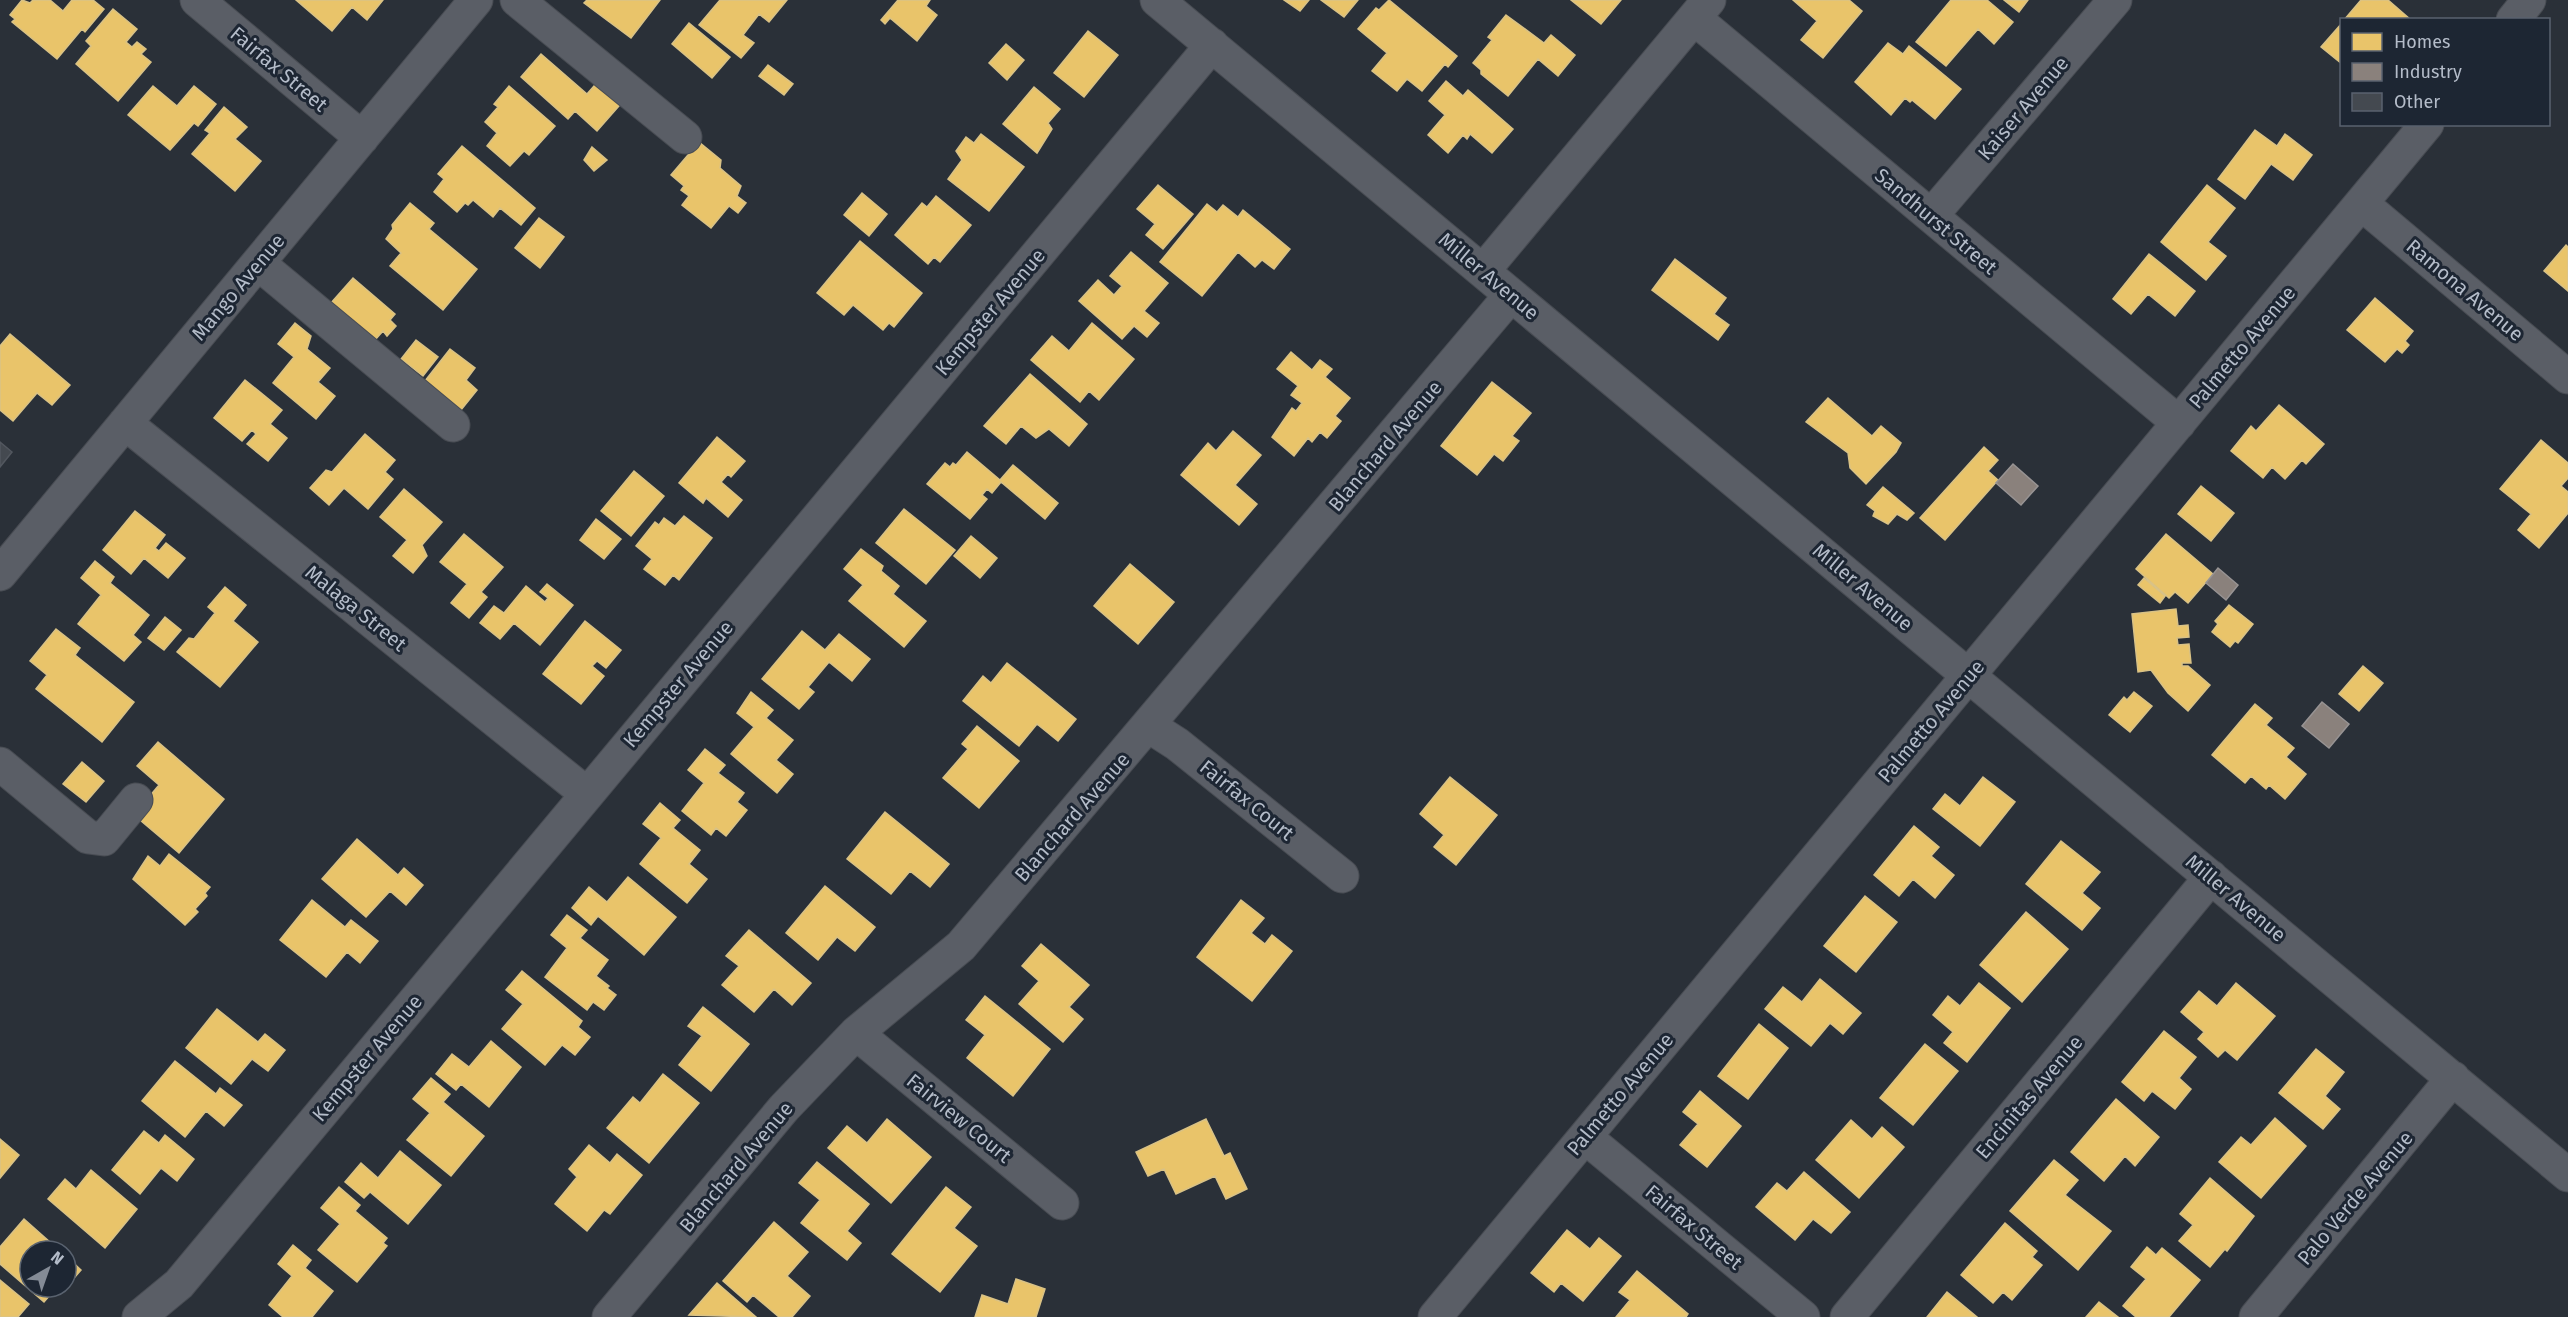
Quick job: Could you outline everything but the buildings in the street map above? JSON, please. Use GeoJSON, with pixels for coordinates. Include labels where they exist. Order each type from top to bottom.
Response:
{"type":"FeatureCollection","features":[{"type":"Feature","properties":{"kind":"street","name":"Fairfax Street"},"geometry":{"type":"LineString","coordinates":[[197,0],[362,138]]}},
{"type":"Feature","properties":{"kind":"street","name":"Mango Avenue"},"geometry":{"type":"LineString","coordinates":[[0,574],[476,0]]}},
{"type":"Feature","properties":{"kind":"street"},"geometry":{"type":"LineString","coordinates":[[517,0],[685,137]]}},
{"type":"Feature","properties":{"kind":"street","name":"Miller Avenue"},"geometry":{"type":"LineString","coordinates":[[1157,0],[1191,10],[1212,45],[2568,1174]]}},
{"type":"Feature","properties":{"kind":"street","name":"Kaiser Avenue"},"geometry":{"type":"LineString","coordinates":[[1931,216],[2115,0]]}},
{"type":"Feature","properties":{"kind":"street"},"geometry":{"type":"LineString","coordinates":[[2515,18],[2529,0]]}},
{"type":"Feature","properties":{"kind":"street"},"geometry":{"type":"LineString","coordinates":[[1483,271],[1702,9]]}},
{"type":"Feature","properties":{"kind":"street","name":"Sandhurst Street"},"geometry":{"type":"LineString","coordinates":[[1702,9],[1931,216],[2179,423]]}},
{"type":"Feature","properties":{"kind":"street","name":"Kempster Avenue"},"geometry":{"type":"LineString","coordinates":[[139,1317],[179,1284],[1212,45]]}},
{"type":"Feature","properties":{"kind":"street","name":"Palmetto Avenue"},"geometry":{"type":"LineString","coordinates":[[1435,1317],[2425,126]]}},
{"type":"Feature","properties":{"kind":"street","name":"Ramona Avenue"},"geometry":{"type":"LineString","coordinates":[[2362,204],[2568,376]]}},
{"type":"Feature","properties":{"kind":"street"},"geometry":{"type":"LineString","coordinates":[[258,263],[453,425]]}},
{"type":"Feature","properties":{"kind":"street","name":"Blanchard Avenue"},"geometry":{"type":"LineString","coordinates":[[609,1317],[784,1108],[856,1033],[961,946],[1511,295]]}},
{"type":"Feature","properties":{"kind":"street","name":"Malaga Street"},"geometry":{"type":"LineString","coordinates":[[125,423],[587,794]]}},
{"type":"Feature","properties":{"kind":"street","name":"Fairfax Court"},"geometry":{"type":"LineString","coordinates":[[1149,726],[1177,744],[1342,876]]}},
{"type":"Feature","properties":{"kind":"street"},"geometry":{"type":"LineString","coordinates":[[0,764],[88,837],[104,839],[136,800]]}},
{"type":"Feature","properties":{"kind":"street","name":"Encinitas Avenue"},"geometry":{"type":"LineString","coordinates":[[1847,1317],[2211,877]]}},
{"type":"Feature","properties":{"kind":"street","name":"Fairview Court"},"geometry":{"type":"LineString","coordinates":[[856,1033],[1062,1203]]}},
{"type":"Feature","properties":{"kind":"street","name":"Palo Verde Avenue"},"geometry":{"type":"LineString","coordinates":[[2256,1317],[2453,1078]]}},
{"type":"Feature","properties":{"kind":"street","name":"Fairfax Street"},"geometry":{"type":"LineString","coordinates":[[1585,1137],[1803,1317]]}}]}
